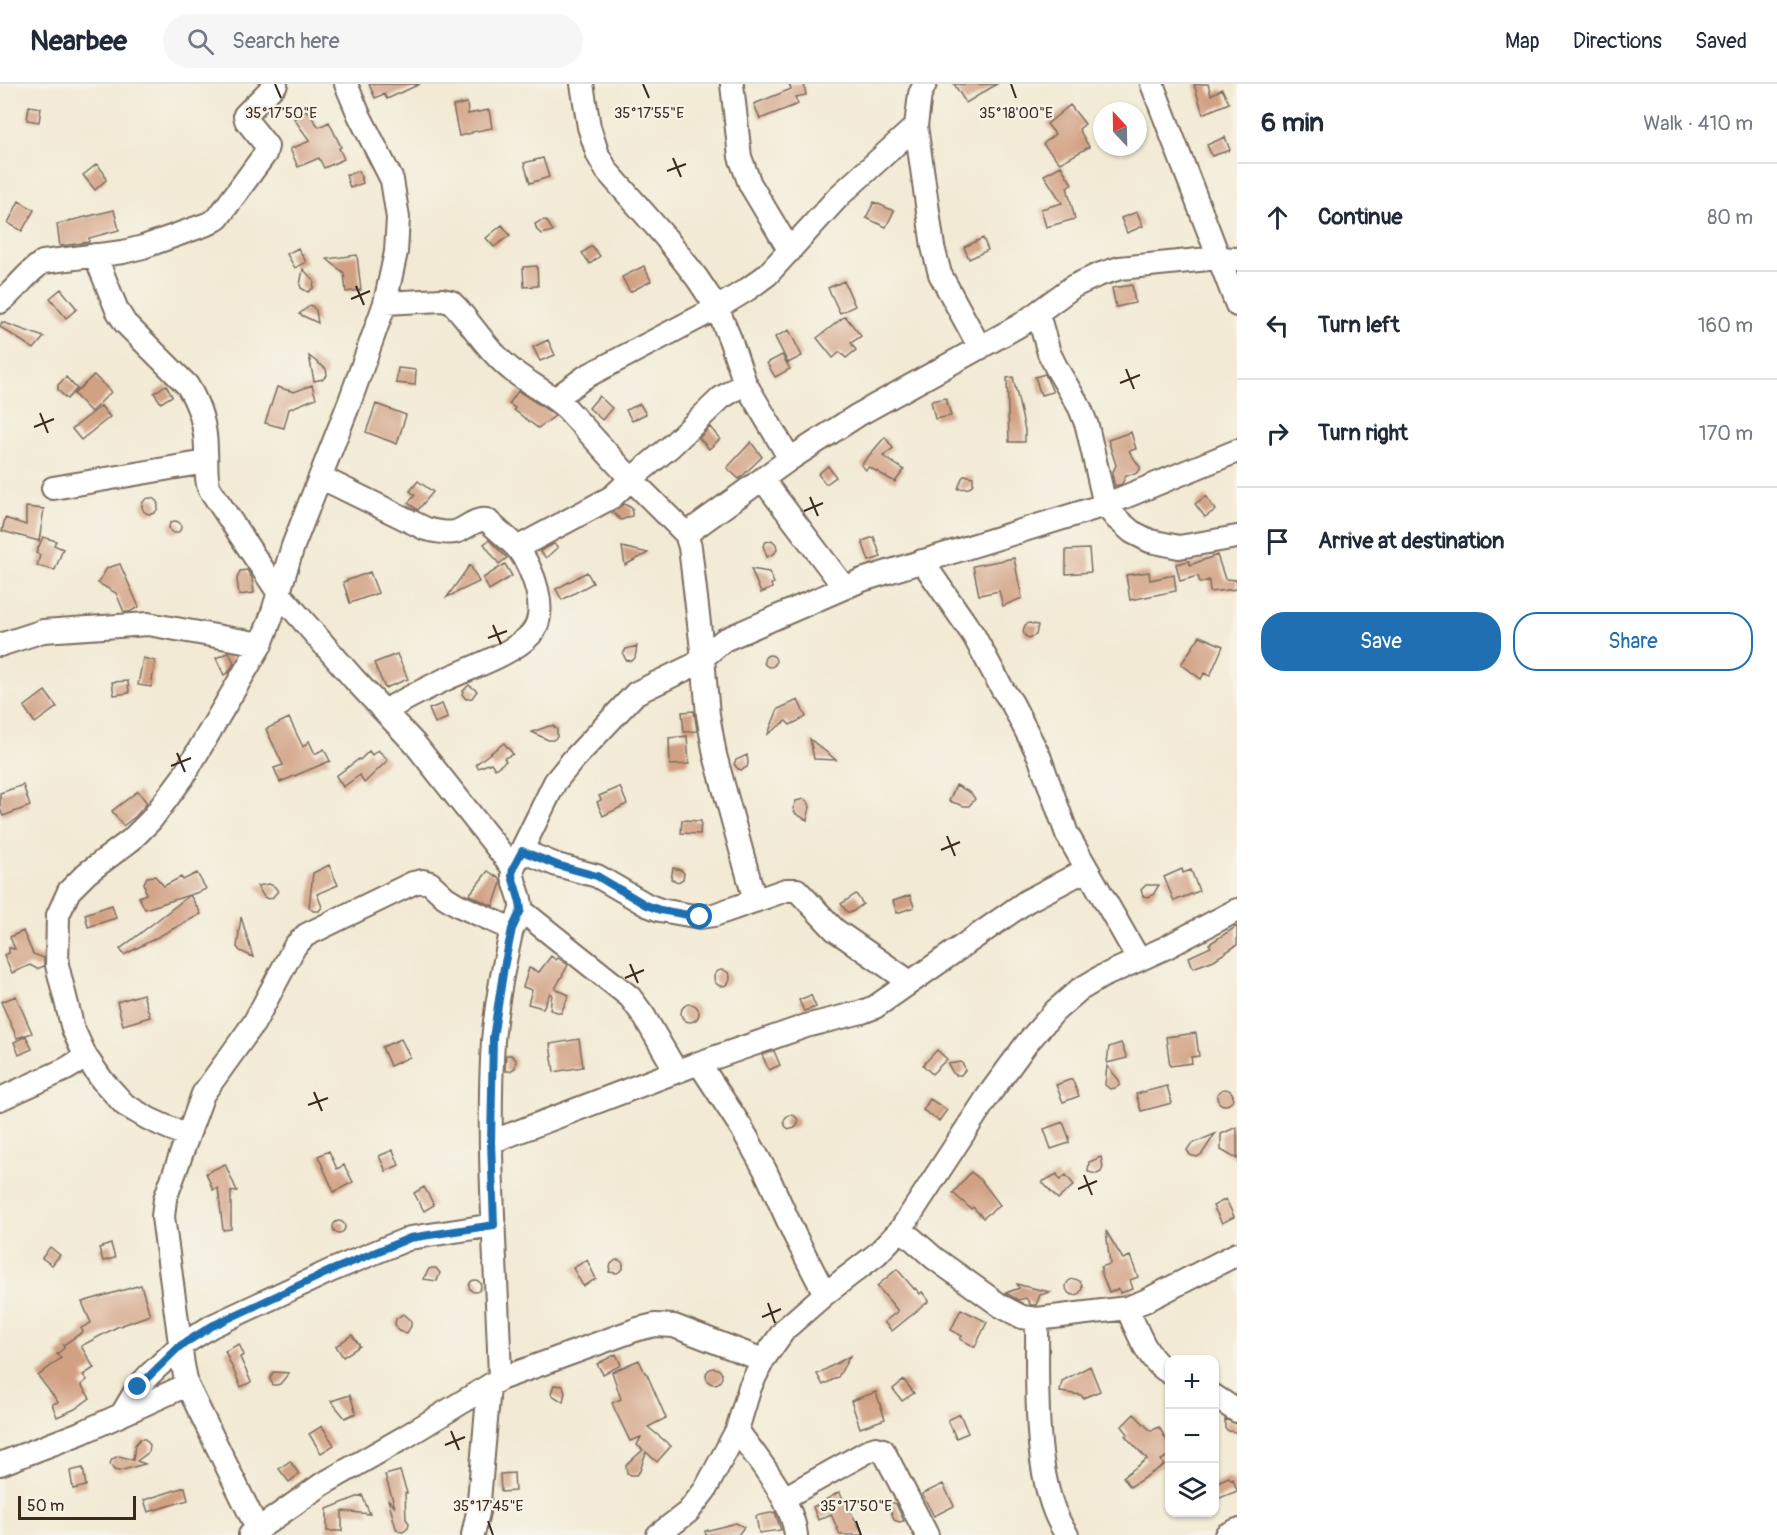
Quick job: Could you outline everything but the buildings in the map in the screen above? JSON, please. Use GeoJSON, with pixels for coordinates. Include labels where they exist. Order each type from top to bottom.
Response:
{"type":"FeatureCollection","features":[{"type":"Feature","properties":{"kind":"street"},"geometry":{"type":"LineString","coordinates":[[0,302],[43,262],[123,252],[210,223],[218,218],[265,154],[267,146],[246,120],[245,115],[276,84]]}},
{"type":"Feature","properties":{"kind":"street"},"geometry":{"type":"LineString","coordinates":[[187,1136],[125,1105],[102,1080],[86,1057],[73,1029],[57,965],[58,915],[69,891],[87,873],[131,840],[151,820],[183,777],[261,644],[293,546],[350,401],[385,303],[396,252],[398,218],[392,180],[358,115],[346,84]]}},
{"type":"Feature","properties":{"kind":"street"},"geometry":{"type":"LineString","coordinates":[[582,84],[589,127],[598,155],[607,171],[698,278],[717,308],[745,383],[790,459]]}},
{"type":"Feature","properties":{"kind":"street"},"geometry":{"type":"LineString","coordinates":[[732,84],[740,158],[750,184],[790,251]]}},
{"type":"Feature","properties":{"kind":"street"},"geometry":{"type":"LineString","coordinates":[[925,84],[920,93],[916,126],[933,247],[940,274],[980,348]]}},
{"type":"Feature","properties":{"kind":"street"},"geometry":{"type":"LineString","coordinates":[[1152,84],[1228,258],[1237,304]]}},
{"type":"Feature","properties":{"kind":"street"},"geometry":{"type":"LineString","coordinates":[[555,399],[585,377],[717,308],[767,275],[852,183],[916,126]]}},
{"type":"Feature","properties":{"kind":"street"},"geometry":{"type":"LineString","coordinates":[[95,255],[117,310],[125,323],[181,378],[194,396],[205,430],[206,478],[209,488],[278,592],[517,860],[557,865],[597,876],[646,905],[660,910],[700,917],[714,915],[786,890],[797,890],[835,930],[910,982]]}},
{"type":"Feature","properties":{"kind":"street"},"geometry":{"type":"LineString","coordinates":[[686,534],[790,459],[868,409],[1038,314],[1074,286],[1120,268],[1228,258]]}},
{"type":"Feature","properties":{"kind":"street"},"geometry":{"type":"LineString","coordinates":[[385,303],[442,300],[451,302],[499,358],[513,371],[555,399],[686,534],[690,547],[708,715],[715,755],[755,901]]}},
{"type":"Feature","properties":{"kind":"street"},"geometry":{"type":"LineString","coordinates":[[1038,314],[1049,353],[1080,408],[1087,426],[1105,505],[1132,532],[1150,541],[1179,547],[1235,544]]}},
{"type":"Feature","properties":{"kind":"street"},"geometry":{"type":"LineString","coordinates":[[517,548],[612,497],[676,442],[721,398],[745,383]]}},
{"type":"Feature","properties":{"kind":"street"},"geometry":{"type":"LineString","coordinates":[[473,1535],[478,1512],[494,1382],[494,1225],[491,1142],[493,1038],[504,967],[520,902],[512,876],[517,860],[555,782],[636,693],[694,665],[724,640],[862,580],[1105,505],[1237,451]]}},
{"type":"Feature","properties":{"kind":"street"},"geometry":{"type":"LineString","coordinates":[[53,488],[206,462]]}},
{"type":"Feature","properties":{"kind":"street"},"geometry":{"type":"LineString","coordinates":[[320,477],[426,529],[454,532],[479,520],[487,520],[517,548],[529,568],[540,603],[540,618],[531,633],[506,652],[384,711]]}},
{"type":"Feature","properties":{"kind":"street"},"geometry":{"type":"LineString","coordinates":[[763,480],[844,587]]}},
{"type":"Feature","properties":{"kind":"street"},"geometry":{"type":"LineString","coordinates":[[922,561],[974,636],[1031,737],[1067,834],[1139,960]]}},
{"type":"Feature","properties":{"kind":"street"},"geometry":{"type":"LineString","coordinates":[[0,645],[43,631],[148,624],[261,644]]}},
{"type":"Feature","properties":{"kind":"street"},"geometry":{"type":"LineString","coordinates":[[491,1142],[676,1071],[806,1026],[875,1007],[1027,901],[1086,870]]}},
{"type":"Feature","properties":{"kind":"street"},"geometry":{"type":"LineString","coordinates":[[676,1071],[644,1016],[630,997],[516,920],[458,905],[430,883],[423,881],[413,883],[306,935],[295,946],[254,1023],[203,1094],[165,1199],[164,1217],[187,1385],[254,1532],[321,1485],[494,1382],[638,1329],[655,1325],[674,1326],[763,1360]]}},
{"type":"Feature","properties":{"kind":"street"},"geometry":{"type":"LineString","coordinates":[[658,1535],[688,1512],[705,1490],[737,1430],[750,1387],[763,1360],[785,1329],[825,1294],[877,1254],[901,1228],[988,1095],[1027,1043],[1055,1011],[1079,990],[1101,977],[1192,935],[1237,910]]}},
{"type":"Feature","properties":{"kind":"street"},"geometry":{"type":"LineString","coordinates":[[0,1099],[56,1074],[86,1057]]}},
{"type":"Feature","properties":{"kind":"street"},"geometry":{"type":"LineString","coordinates":[[699,1063],[741,1127],[765,1170],[825,1294]]}},
{"type":"Feature","properties":{"kind":"street"},"geometry":{"type":"LineString","coordinates":[[122,1414],[138,1387],[180,1346],[212,1326],[330,1271],[410,1238],[494,1225]]}},
{"type":"Feature","properties":{"kind":"street"},"geometry":{"type":"LineString","coordinates":[[901,1228],[934,1258],[1001,1306],[1022,1317],[1037,1319],[1127,1308],[1237,1254]]}},
{"type":"Feature","properties":{"kind":"street"},"geometry":{"type":"LineString","coordinates":[[1127,1308],[1150,1356],[1165,1370]]}},
{"type":"Feature","properties":{"kind":"street"},"geometry":{"type":"LineString","coordinates":[[1037,1319],[1039,1444],[1049,1498],[1057,1520],[1067,1535]]}},
{"type":"Feature","properties":{"kind":"street"},"geometry":{"type":"LineString","coordinates":[[0,1464],[84,1432],[187,1385]]}},
{"type":"Feature","properties":{"kind":"street"},"geometry":{"type":"LineString","coordinates":[[1219,1399],[1237,1411]]}},
{"type":"Feature","properties":{"kind":"street"},"geometry":{"type":"LineString","coordinates":[[737,1430],[784,1498],[791,1512],[796,1535]]}},
{"type":"Feature","properties":{"kind":"street"},"geometry":{"type":"LineString","coordinates":[[784,1498],[876,1448],[883,1450],[927,1535]]}},
{"type":"Feature","properties":{"kind":"street"},"geometry":{"type":"LineString","coordinates":[[1226,1535],[1237,1530]]}},
{"type":"Feature","properties":{"kind":"route"},"geometry":{"type":"LineString","coordinates":[[138,1387],[180,1346],[212,1326],[330,1271],[410,1238],[494,1225],[491,1142],[493,1038],[512,929],[521,910],[512,876],[513,868],[522,851],[557,865],[597,876],[646,905],[660,910],[700,917]]}}]}
